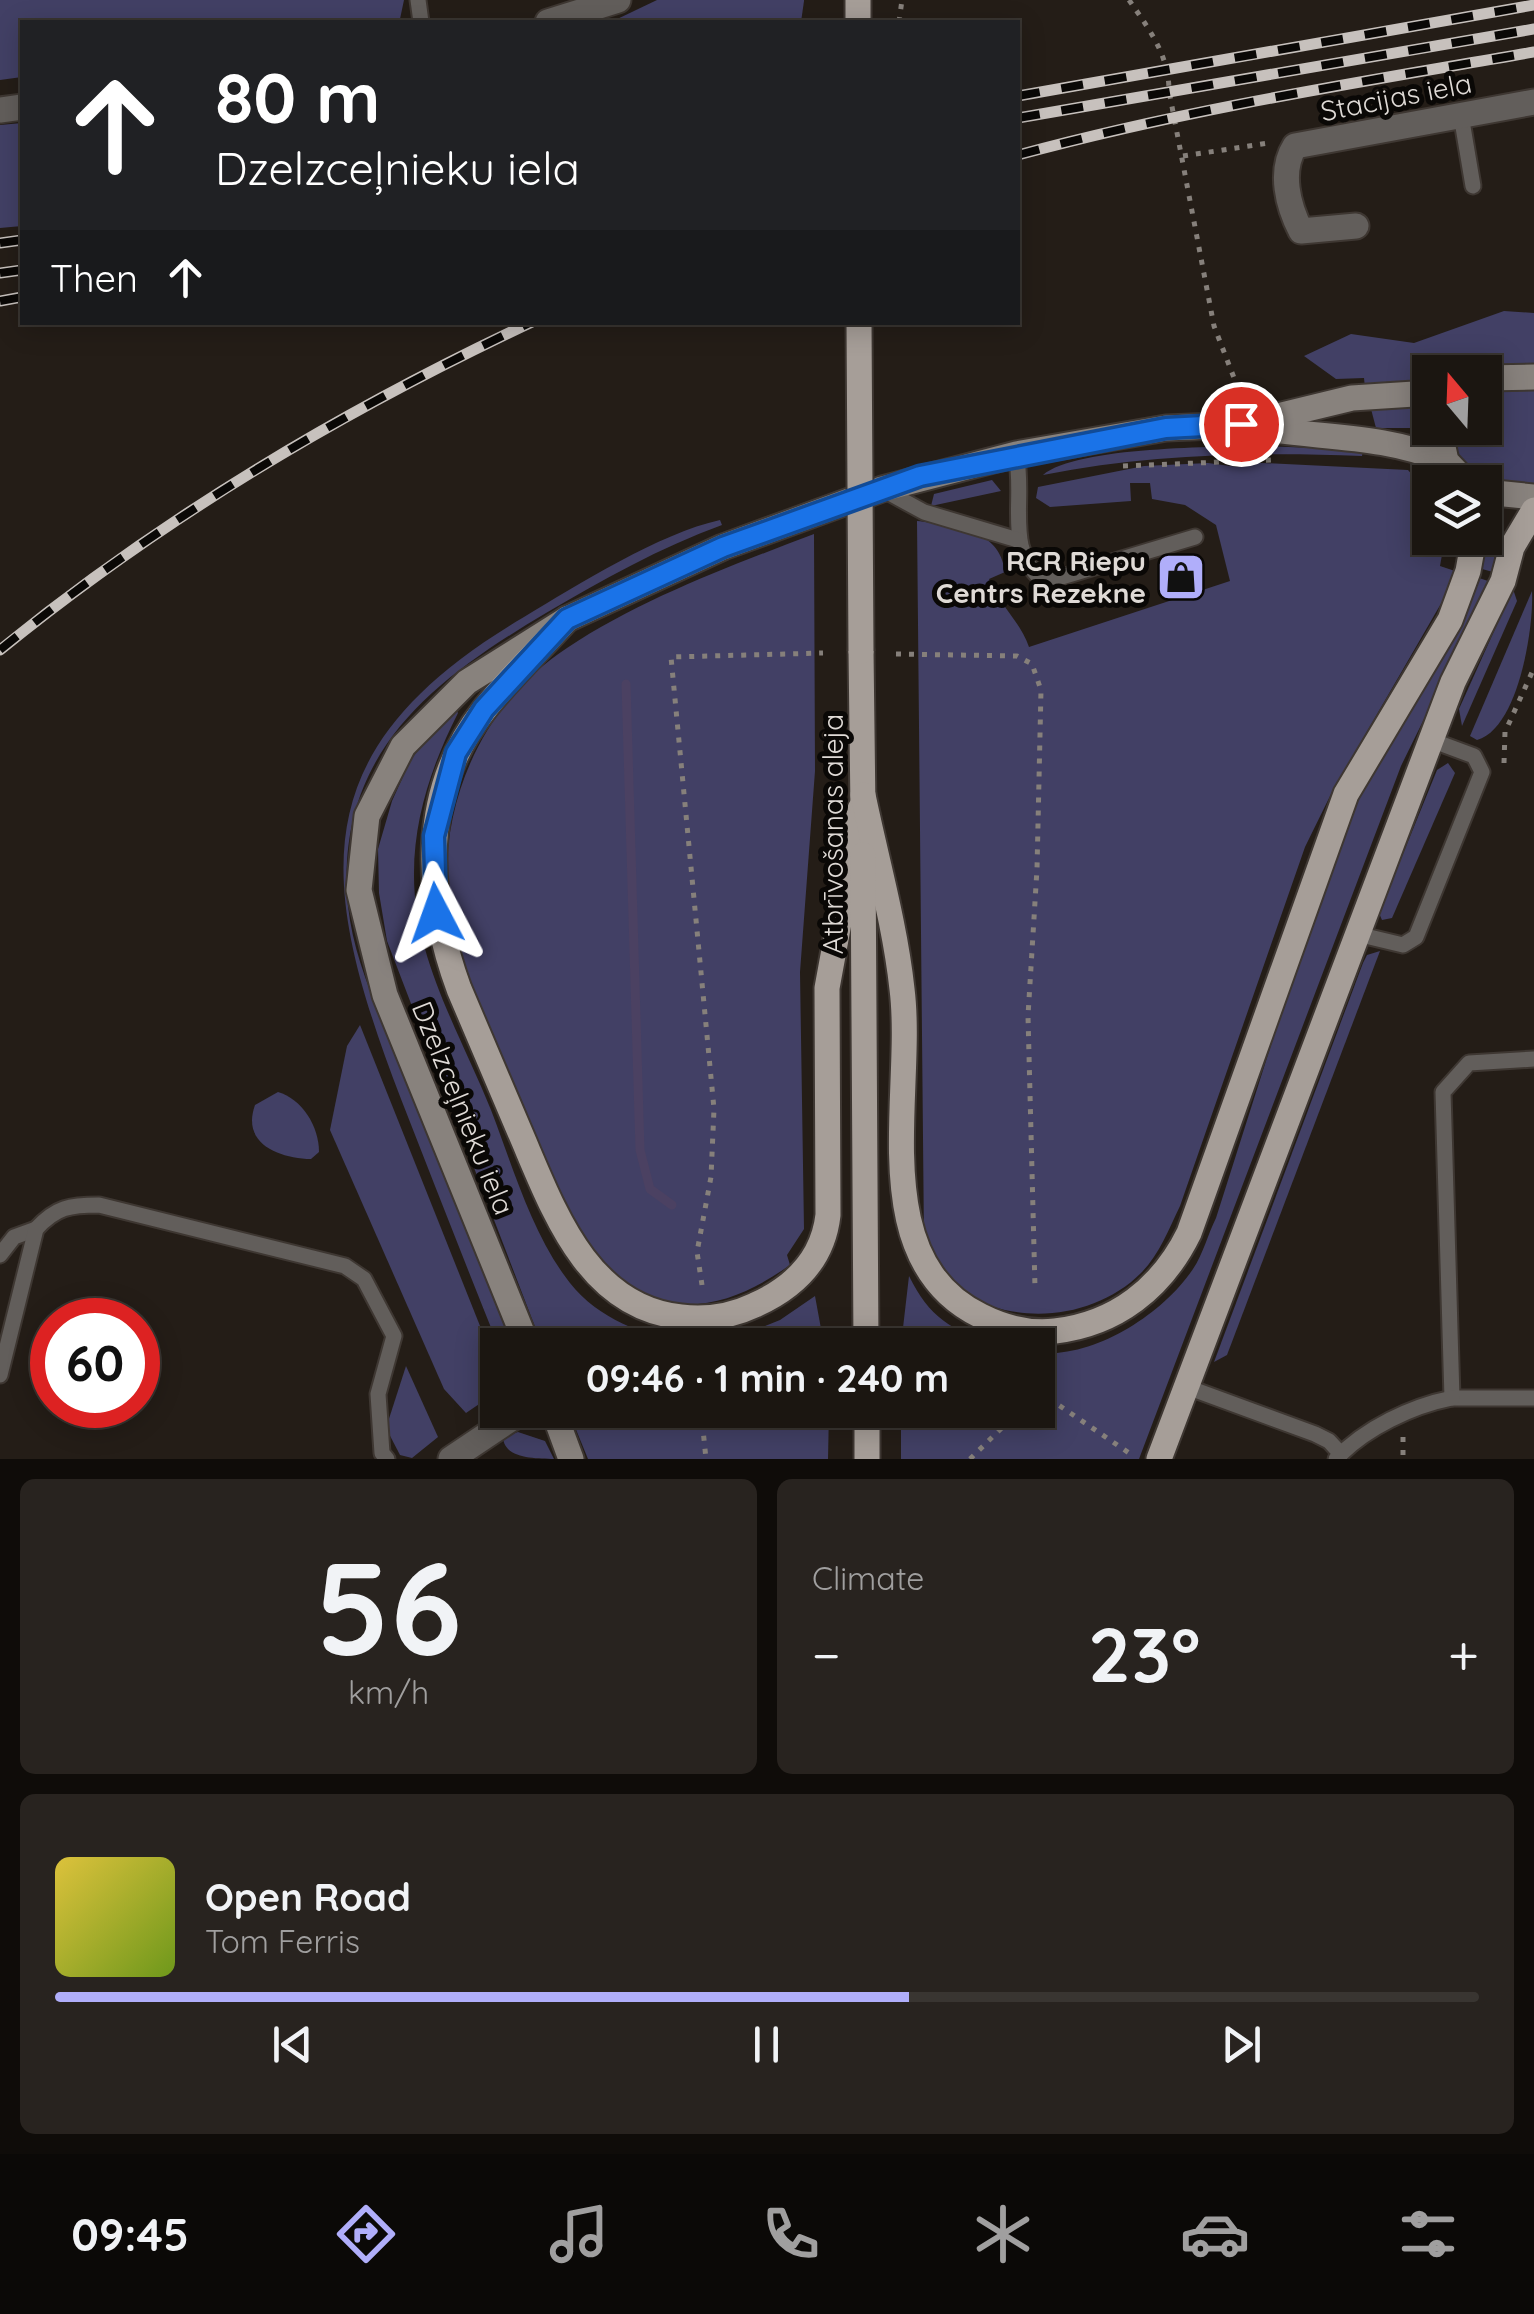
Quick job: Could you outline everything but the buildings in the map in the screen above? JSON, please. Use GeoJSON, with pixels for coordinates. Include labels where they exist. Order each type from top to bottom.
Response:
{"type":"FeatureCollection","features":[{"type":"Feature","properties":{"kind":"main road","name":"Atbrīvošanas aleja"},"geometry":{"type":"LineString","coordinates":[[859,325],[866,1328]]}},
{"type":"Feature","properties":{"kind":"main road"},"geometry":{"type":"LineString","coordinates":[[1502,378],[1534,377]]}},
{"type":"Feature","properties":{"kind":"main road"},"geometry":{"type":"LineString","coordinates":[[1016,454],[1166,428],[1241,424],[1352,398],[1412,394]]}},
{"type":"Feature","properties":{"kind":"main road"},"geometry":{"type":"LineString","coordinates":[[1241,424],[1300,436],[1394,441],[1450,465]]}},
{"type":"Feature","properties":{"kind":"main road"},"geometry":{"type":"LineString","coordinates":[[1443,445],[1446,461]]}},
{"type":"Feature","properties":{"kind":"main road","name":"Dzelzceļnieku iela"},"geometry":{"type":"LineString","coordinates":[[520,1328],[385,995],[360,890],[366,816],[402,746],[466,682],[567,619],[694,559],[882,489],[1016,454]]}},
{"type":"Feature","properties":{"kind":"main road"},"geometry":{"type":"LineString","coordinates":[[1502,494],[1534,497]]}},
{"type":"Feature","properties":{"kind":"main road"},"geometry":{"type":"LineString","coordinates":[[1160,1459],[1453,682],[1503,581],[1512,547],[1534,510]]}},
{"type":"Feature","properties":{"kind":"main road"},"geometry":{"type":"LineString","coordinates":[[862,794],[902,990],[905,1207],[920,1257],[946,1292],[994,1322],[1046,1332],[1098,1322],[1123,1310],[1154,1284],[1189,1233],[1346,794],[1450,620],[1471,555]]}},
{"type":"Feature","properties":{"kind":"main road"},"geometry":{"type":"LineString","coordinates":[[567,619],[484,709],[456,753],[438,812],[433,892],[445,952],[458,989],[557,1218],[603,1281],[646,1309],[692,1318],[735,1314],[782,1290],[811,1266],[820,1251],[828,1215],[827,988],[862,794]]}},
{"type":"Feature","properties":{"kind":"main road"},"geometry":{"type":"LineString","coordinates":[[560,1428],[572,1459]]}},
{"type":"Feature","properties":{"kind":"main road"},"geometry":{"type":"LineString","coordinates":[[867,1428],[867,1459]]}},
{"type":"Feature","properties":{"kind":"street"},"geometry":{"type":"LineString","coordinates":[[554,20],[618,0]]}},
{"type":"Feature","properties":{"kind":"street","name":"Stacijas iela"},"geometry":{"type":"LineString","coordinates":[[1356,226],[1301,232],[1288,192],[1288,158],[1296,146],[1534,102]]}},
{"type":"Feature","properties":{"kind":"street"},"geometry":{"type":"LineString","coordinates":[[451,1459],[497,1428]]}},
{"type":"Feature","properties":{"kind":"lane"},"geometry":{"type":"LineString","coordinates":[[1461,115],[1473,186]]}},
{"type":"Feature","properties":{"kind":"lane"},"geometry":{"type":"LineString","coordinates":[[1016,454],[1021,478],[1018,540],[1027,568],[1045,582],[1195,537]]}},
{"type":"Feature","properties":{"kind":"lane"},"geometry":{"type":"LineString","coordinates":[[882,489],[924,512],[1018,540]]}},
{"type":"Feature","properties":{"kind":"lane"},"geometry":{"type":"LineString","coordinates":[[1357,934],[1403,945],[1416,937],[1481,770],[1474,756],[1431,740]]}},
{"type":"Feature","properties":{"kind":"lane"},"geometry":{"type":"LineString","coordinates":[[1452,1398],[1443,1092],[1469,1063],[1534,1059]]}},
{"type":"Feature","properties":{"kind":"lane"},"geometry":{"type":"LineString","coordinates":[[0,1255],[14,1237],[36,1229],[52,1212],[67,1205],[99,1205],[345,1266],[364,1279],[394,1336],[378,1394],[382,1454],[387,1459]]}},
{"type":"Feature","properties":{"kind":"lane"},"geometry":{"type":"LineString","coordinates":[[0,1375],[36,1229]]}},
{"type":"Feature","properties":{"kind":"lane"},"geometry":{"type":"LineString","coordinates":[[1187,1386],[1329,1440],[1339,1457],[1392,1420],[1426,1403],[1452,1398],[1534,1398]]}},
{"type":"Feature","properties":{"kind":"path"},"geometry":{"type":"LineString","coordinates":[[1129,0],[1155,38],[1169,70],[1214,326],[1241,396]]}},
{"type":"Feature","properties":{"kind":"path"},"geometry":{"type":"LineString","coordinates":[[1183,156],[1277,142],[1296,146]]}},
{"type":"Feature","properties":{"kind":"path"},"geometry":{"type":"LineString","coordinates":[[1109,468],[1282,460]]}},
{"type":"Feature","properties":{"kind":"path"},"geometry":{"type":"LineString","coordinates":[[702,1284],[697,1252],[712,1177],[714,1108],[671,657],[823,653]]}},
{"type":"Feature","properties":{"kind":"path"},"geometry":{"type":"LineString","coordinates":[[896,654],[1017,656],[1032,664],[1041,690],[1038,850],[1028,1016],[1035,1288]]}},
{"type":"Feature","properties":{"kind":"path"},"geometry":{"type":"LineString","coordinates":[[1481,770],[1504,769],[1505,732],[1534,668]]}},
{"type":"Feature","properties":{"kind":"path"},"geometry":{"type":"LineString","coordinates":[[1055,1403],[1138,1459]]}},
{"type":"Feature","properties":{"kind":"path"},"geometry":{"type":"LineString","coordinates":[[703,1428],[706,1459]]}},
{"type":"Feature","properties":{"kind":"path"},"geometry":{"type":"LineString","coordinates":[[970,1459],[1002,1428]]}},
{"type":"Feature","properties":{"kind":"shaded area"},"geometry":{"type":"Polygon","coordinates":[[[0,0],[404,0],[400,19],[392,20],[20,20],[20,77],[0,80],[0,0]]]}},
{"type":"Feature","properties":{"kind":"shaded area"},"geometry":{"type":"Polygon","coordinates":[[[657,0],[804,0],[801,20],[615,20],[657,0]]]}},
{"type":"Feature","properties":{"kind":"shaded area"},"geometry":{"type":"Polygon","coordinates":[[[20,123],[20,226],[0,228],[0,125],[20,123]]]}},
{"type":"Feature","properties":{"kind":"shaded area"},"geometry":{"type":"Polygon","coordinates":[[[1504,311],[1534,313],[1534,369],[1502,368],[1502,355],[1412,355],[1412,384],[1365,388],[1364,378],[1336,379],[1304,356],[1351,334],[1414,343],[1504,311]]]}},
{"type":"Feature","properties":{"kind":"shaded area"},"geometry":{"type":"Polygon","coordinates":[[[1502,389],[1534,390],[1534,485],[1502,483],[1502,465],[1463,465],[1454,447],[1502,445],[1502,389]]]}},
{"type":"Feature","properties":{"kind":"shaded area"},"geometry":{"type":"Polygon","coordinates":[[[1412,407],[1412,428],[1376,428],[1371,409],[1412,407]]]}},
{"type":"Feature","properties":{"kind":"shaded area"},"geometry":{"type":"Polygon","coordinates":[[[1267,446],[1363,450],[1362,456],[1282,454],[1162,459],[1043,475],[1060,465],[1116,453],[1267,446]]]}},
{"type":"Feature","properties":{"kind":"shaded area"},"geometry":{"type":"Polygon","coordinates":[[[1242,462],[1408,470],[1412,475],[1412,555],[1442,555],[1440,566],[1455,571],[1450,588],[1332,792],[1305,847],[1180,1206],[1153,1258],[1123,1288],[1081,1308],[1034,1314],[989,1305],[955,1284],[924,1241],[917,521],[959,527],[994,546],[1005,572],[989,579],[1029,647],[1230,581],[1216,525],[1185,505],[1152,499],[1150,483],[1130,483],[1131,501],[1050,507],[1036,498],[1038,487],[1144,466],[1208,463],[1238,467],[1242,462]]]}},
{"type":"Feature","properties":{"kind":"shaded area"},"geometry":{"type":"Polygon","coordinates":[[[992,480],[1001,491],[931,506],[934,494],[992,480]]]}},
{"type":"Feature","properties":{"kind":"shaded area"},"geometry":{"type":"Polygon","coordinates":[[[720,520],[722,525],[610,576],[464,667],[398,729],[374,765],[357,806],[348,853],[348,906],[356,948],[505,1328],[491,1328],[373,1021],[353,950],[344,885],[347,825],[364,770],[398,717],[451,667],[524,617],[619,561],[720,520]]]}},
{"type":"Feature","properties":{"kind":"shaded area"},"geometry":{"type":"Polygon","coordinates":[[[814,534],[815,771],[800,972],[804,1229],[787,1255],[790,1265],[756,1286],[701,1304],[662,1301],[618,1279],[598,1258],[553,1180],[460,961],[450,917],[447,873],[451,829],[461,786],[479,746],[502,709],[532,676],[567,648],[625,614],[814,534]]]}},
{"type":"Feature","properties":{"kind":"shaded area"},"geometry":{"type":"Polygon","coordinates":[[[1484,555],[1495,555],[1493,572],[1482,569],[1484,555]]]}},
{"type":"Feature","properties":{"kind":"shaded area"},"geometry":{"type":"Polygon","coordinates":[[[1479,578],[1491,582],[1401,766],[1139,1459],[901,1459],[901,1428],[1055,1428],[1055,1353],[1103,1341],[1125,1330],[1164,1302],[1193,1269],[1216,1218],[1349,809],[1459,627],[1479,578]]]}},
{"type":"Feature","properties":{"kind":"shaded area"},"geometry":{"type":"Polygon","coordinates":[[[1513,589],[1517,601],[1462,726],[1459,709],[1513,589]]]}},
{"type":"Feature","properties":{"kind":"shaded area"},"geometry":{"type":"Polygon","coordinates":[[[1532,591],[1527,650],[1513,697],[1492,732],[1477,740],[1470,736],[1532,591]]]}},
{"type":"Feature","properties":{"kind":"shaded area"},"geometry":{"type":"Polygon","coordinates":[[[455,707],[458,713],[427,790],[417,831],[414,873],[421,935],[441,995],[545,1244],[581,1296],[608,1316],[635,1328],[535,1328],[387,941],[379,893],[378,849],[392,801],[411,759],[455,707]]]}},
{"type":"Feature","properties":{"kind":"shaded area"},"geometry":{"type":"Polygon","coordinates":[[[1448,763],[1455,773],[1392,918],[1382,920],[1379,913],[1437,770],[1448,763]]]}},
{"type":"Feature","properties":{"kind":"shaded area"},"geometry":{"type":"Polygon","coordinates":[[[1380,951],[1227,1355],[1214,1362],[1363,963],[1367,955],[1380,951]]]}},
{"type":"Feature","properties":{"kind":"shaded area"},"geometry":{"type":"Polygon","coordinates":[[[360,1025],[481,1328],[480,1403],[466,1413],[444,1389],[330,1130],[347,1046],[360,1025]]]}},
{"type":"Feature","properties":{"kind":"shaded area"},"geometry":{"type":"Polygon","coordinates":[[[278,1092],[302,1107],[312,1123],[319,1152],[311,1159],[276,1152],[258,1139],[253,1130],[255,1105],[278,1092]]]}},
{"type":"Feature","properties":{"kind":"shaded area"},"geometry":{"type":"Polygon","coordinates":[[[909,1276],[933,1312],[956,1328],[903,1328],[909,1276]]]}},
{"type":"Feature","properties":{"kind":"shaded area"},"geometry":{"type":"Polygon","coordinates":[[[815,1296],[821,1328],[760,1328],[780,1320],[815,1296]]]}},
{"type":"Feature","properties":{"kind":"shaded area"},"geometry":{"type":"Polygon","coordinates":[[[406,1366],[438,1437],[412,1458],[400,1455],[386,1428],[406,1366]]]}},
{"type":"Feature","properties":{"kind":"shaded area"},"geometry":{"type":"Polygon","coordinates":[[[575,1428],[829,1428],[828,1459],[588,1459],[575,1428]]]}},
{"type":"Feature","properties":{"kind":"shaded area"},"geometry":{"type":"Polygon","coordinates":[[[518,1432],[545,1441],[554,1459],[522,1456],[509,1450],[503,1437],[518,1432]]]}},
{"type":"Feature","properties":{"kind":"waterway"},"geometry":{"type":"LineString","coordinates":[[626,684],[640,1150],[650,1189],[672,1205]]}},
{"type":"Feature","properties":{"kind":"railway"},"geometry":{"type":"LineString","coordinates":[[1020,96],[1534,5]]}},
{"type":"Feature","properties":{"kind":"railway"},"geometry":{"type":"LineString","coordinates":[[1020,118],[1534,29]]}},
{"type":"Feature","properties":{"kind":"railway"},"geometry":{"type":"LineString","coordinates":[[1020,154],[1210,110],[1534,52]]}},
{"type":"Feature","properties":{"kind":"railway"},"geometry":{"type":"LineString","coordinates":[[0,243],[20,240]]}},
{"type":"Feature","properties":{"kind":"railway"},"geometry":{"type":"LineString","coordinates":[[0,273],[20,270]]}},
{"type":"Feature","properties":{"kind":"railway"},"geometry":{"type":"LineString","coordinates":[[0,301],[20,297]]}},
{"type":"Feature","properties":{"kind":"railway"},"geometry":{"type":"LineString","coordinates":[[0,650],[125,556],[256,470],[392,392],[526,325]]}},
{"type":"Feature","properties":{"kind":"place","name":"RCR Riepu Centrs Rezekne"},"geometry":{"type":"Point","coordinates":[1181,577]}},
{"type":"Feature","properties":{"kind":"route"},"geometry":{"type":"LineString","coordinates":[[436,913],[434,836],[456,753],[484,709],[567,619],[723,547],[920,476],[1016,454],[1166,428],[1241,424]]}}]}
